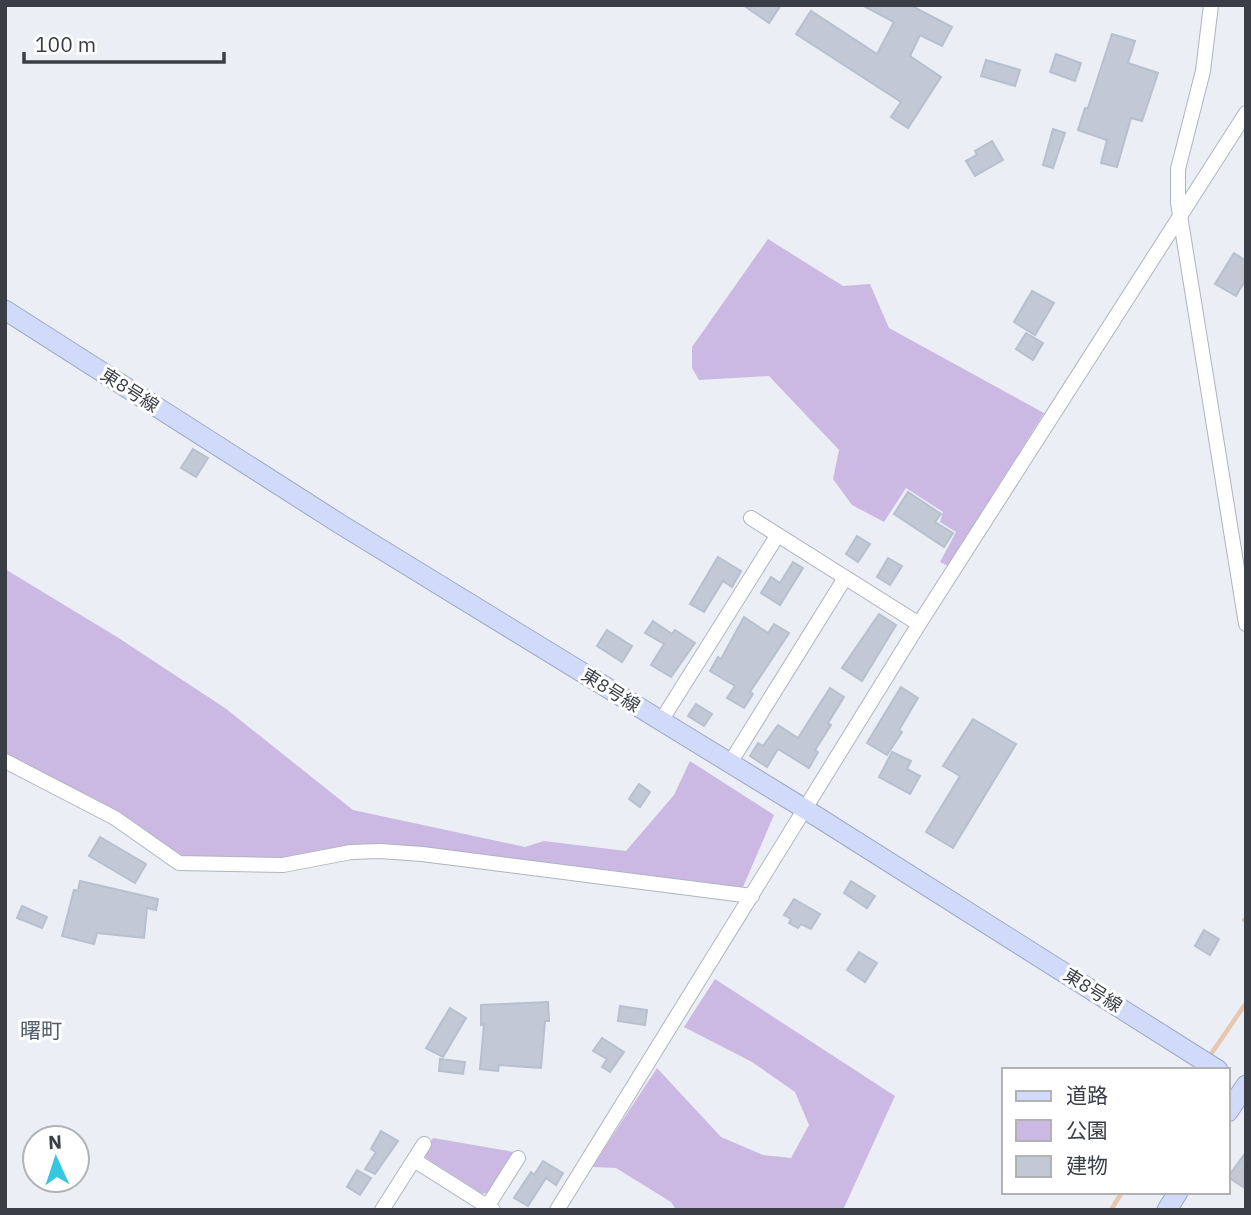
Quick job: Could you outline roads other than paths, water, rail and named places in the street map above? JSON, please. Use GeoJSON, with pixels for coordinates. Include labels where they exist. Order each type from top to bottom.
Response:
{"type":"FeatureCollection","features":[{"type":"Feature","properties":{"kind":"street"},"geometry":{"type":"LineString","coordinates":[[1211,5],[1203,71],[1178,169],[1178,203],[1246,624]]}},
{"type":"Feature","properties":{"kind":"street"},"geometry":{"type":"LineString","coordinates":[[557,1210],[919,624],[1246,113]]}},
{"type":"Feature","properties":{"kind":"street","name":"東8号線"},"geometry":{"type":"LineString","coordinates":[[5,310],[340,524],[805,809],[1215,1068]]}},
{"type":"Feature","properties":{"kind":"street"},"geometry":{"type":"LineString","coordinates":[[751,518],[919,624]]}},
{"type":"Feature","properties":{"kind":"street"},"geometry":{"type":"LineString","coordinates":[[661,721],[778,536]]}},
{"type":"Feature","properties":{"kind":"street"},"geometry":{"type":"LineString","coordinates":[[730,763],[845,578]]}},
{"type":"Feature","properties":{"kind":"street"},"geometry":{"type":"LineString","coordinates":[[5,761],[115,818],[179,863],[283,865],[351,852],[380,851],[752,896]]}},
{"type":"Feature","properties":{"kind":"street"},"geometry":{"type":"LineString","coordinates":[[1230,1108],[1241,1084]]}},
{"type":"Feature","properties":{"kind":"street"},"geometry":{"type":"LineString","coordinates":[[382,1210],[424,1144]]}},
{"type":"Feature","properties":{"kind":"street"},"geometry":{"type":"LineString","coordinates":[[414,1160],[489,1209],[518,1158]]}},
{"type":"Feature","properties":{"kind":"street"},"geometry":{"type":"LineString","coordinates":[[1167,1210],[1177,1194]]}},
{"type":"Feature","properties":{"kind":"waterway"},"geometry":{"type":"LineString","coordinates":[[1209,1057],[1246,1003]]}},
{"type":"Feature","properties":{"kind":"waterway"},"geometry":{"type":"LineString","coordinates":[[1111,1210],[1121,1194]]}},
{"type":"Feature","properties":{"kind":"district","name":"曙町"},"geometry":{"type":"Point","coordinates":[41,1030]}}]}
